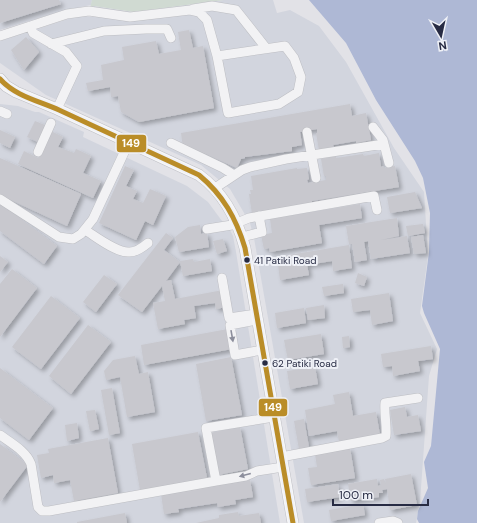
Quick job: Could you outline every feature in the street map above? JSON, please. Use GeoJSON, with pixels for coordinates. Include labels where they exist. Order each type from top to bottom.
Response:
{"type":"FeatureCollection","features":[{"type":"Feature","properties":{"kind":"main road"},"geometry":{"type":"LineString","coordinates":[[1,81],[16,92],[57,109],[199,175],[215,188],[229,206],[242,237],[293,523]]}},
{"type":"Feature","properties":{"kind":"lane"},"geometry":{"type":"LineString","coordinates":[[0,36],[66,14],[82,11],[130,17],[212,6],[236,10],[266,48]]}},
{"type":"Feature","properties":{"kind":"lane"},"geometry":{"type":"LineString","coordinates":[[190,10],[199,12],[207,20],[218,56],[228,113],[279,104],[298,92],[301,77],[294,58],[285,46],[218,56]]}},
{"type":"Feature","properties":{"kind":"lane"},"geometry":{"type":"LineString","coordinates":[[30,26],[33,33],[66,52],[78,66],[57,109]]}},
{"type":"Feature","properties":{"kind":"lane"},"geometry":{"type":"LineString","coordinates":[[51,44],[104,31],[167,29],[171,38]]}},
{"type":"Feature","properties":{"kind":"lane"},"geometry":{"type":"LineString","coordinates":[[38,152],[51,123]]}},
{"type":"Feature","properties":{"kind":"lane"},"geometry":{"type":"LineString","coordinates":[[374,127],[384,144],[389,164]]}},
{"type":"Feature","properties":{"kind":"lane"},"geometry":{"type":"LineString","coordinates":[[307,132],[316,178]]}},
{"type":"Feature","properties":{"kind":"lane"},"geometry":{"type":"LineString","coordinates":[[0,200],[59,237],[73,239],[85,230],[93,219],[129,142]]}},
{"type":"Feature","properties":{"kind":"lane"},"geometry":{"type":"LineString","coordinates":[[171,143],[224,168],[234,175]]}},
{"type":"Feature","properties":{"kind":"lane"},"geometry":{"type":"LineString","coordinates":[[215,188],[242,170],[250,167],[312,155],[384,144]]}},
{"type":"Feature","properties":{"kind":"lane"},"geometry":{"type":"LineString","coordinates":[[207,229],[232,224],[259,216],[374,196],[377,210]]}},
{"type":"Feature","properties":{"kind":"lane"},"geometry":{"type":"LineString","coordinates":[[242,237],[262,232],[259,216]]}},
{"type":"Feature","properties":{"kind":"lane"},"geometry":{"type":"LineString","coordinates":[[85,230],[110,246],[128,252],[141,249],[148,243]]}},
{"type":"Feature","properties":{"kind":"lane"},"geometry":{"type":"LineString","coordinates":[[222,278],[229,318],[257,317]]}},
{"type":"Feature","properties":{"kind":"lane"},"geometry":{"type":"LineString","coordinates":[[257,317],[230,325],[235,355],[262,350]]}},
{"type":"Feature","properties":{"kind":"lane"},"geometry":{"type":"LineString","coordinates":[[0,435],[25,454],[30,460],[32,464],[38,507],[42,511],[50,511],[216,480],[246,476],[282,462],[382,438],[386,436],[387,431],[385,404],[418,398]]}},
{"type":"Feature","properties":{"kind":"lane"},"geometry":{"type":"LineString","coordinates":[[216,480],[206,428],[274,417]]}},
{"type":"Feature","properties":{"kind":"lane"},"geometry":{"type":"LineString","coordinates":[[379,523],[393,521],[398,523]]}},
{"type":"Feature","properties":{"kind":"shaded area"},"geometry":{"type":"Polygon","coordinates":[[[0,0],[92,0],[91,5],[65,10],[0,30],[0,0]]]}},
{"type":"Feature","properties":{"kind":"shaded area"},"geometry":{"type":"Polygon","coordinates":[[[92,0],[224,0],[134,12],[94,6],[93,8],[90,8],[92,0]]]}},
{"type":"Feature","properties":{"kind":"shaded area"},"geometry":{"type":"Polygon","coordinates":[[[224,0],[273,0],[277,13],[290,10],[319,26],[346,62],[394,148],[424,192],[428,256],[420,313],[437,349],[429,376],[420,502],[416,523],[304,523],[254,238],[250,223],[230,189],[201,165],[46,95],[0,63],[0,41],[68,19],[83,16],[92,17],[94,6],[134,12],[224,0]]]}},
{"type":"Feature","properties":{"kind":"shaded area"},"geometry":{"type":"Polygon","coordinates":[[[0,104],[18,106],[39,112],[84,132],[83,137],[187,186],[208,202],[229,228],[233,236],[236,252],[280,523],[0,523],[0,104]]]}},
{"type":"Feature","properties":{"kind":"water"},"geometry":{"type":"Polygon","coordinates":[[[309,0],[477,0],[477,523],[419,523],[417,519],[418,511],[428,488],[424,462],[431,446],[440,349],[422,306],[429,252],[430,213],[423,178],[415,161],[376,100],[346,43],[309,0]]]}},
{"type":"Feature","properties":{"kind":"building"},"geometry":{"type":"Polygon","coordinates":[[[0,0],[59,0],[61,4],[0,23],[0,0]]]}},
{"type":"Feature","properties":{"kind":"building"},"geometry":{"type":"Polygon","coordinates":[[[189,30],[193,48],[203,46],[214,108],[139,122],[121,112],[118,96],[111,97],[110,87],[88,91],[86,83],[103,80],[101,65],[124,60],[122,47],[156,41],[159,54],[181,50],[178,32],[189,30]]]}},
{"type":"Feature","properties":{"kind":"building"},"geometry":{"type":"Polygon","coordinates":[[[26,37],[39,52],[24,70],[11,50],[26,37]]]}},
{"type":"Feature","properties":{"kind":"building"},"geometry":{"type":"Polygon","coordinates":[[[350,104],[352,116],[366,113],[371,140],[333,145],[334,147],[319,150],[316,133],[317,129],[300,132],[302,145],[292,147],[292,151],[245,157],[241,159],[237,168],[194,149],[194,151],[183,148],[181,133],[350,104]]]}},
{"type":"Feature","properties":{"kind":"building"},"geometry":{"type":"Polygon","coordinates":[[[35,121],[47,126],[40,143],[27,137],[35,121]]]}},
{"type":"Feature","properties":{"kind":"building"},"geometry":{"type":"Polygon","coordinates":[[[0,130],[15,137],[10,148],[0,143],[0,130]]]}},
{"type":"Feature","properties":{"kind":"building"},"geometry":{"type":"Polygon","coordinates":[[[51,131],[63,137],[58,147],[74,153],[76,149],[91,156],[83,173],[101,181],[93,198],[18,164],[24,151],[38,158],[51,131]]]}},
{"type":"Feature","properties":{"kind":"building"},"geometry":{"type":"Polygon","coordinates":[[[379,153],[381,167],[383,166],[384,168],[395,166],[399,187],[312,201],[312,203],[252,214],[249,194],[251,194],[250,190],[253,190],[251,176],[297,168],[307,168],[309,179],[307,180],[308,183],[326,180],[321,159],[336,156],[336,158],[363,154],[364,156],[379,153]]]}},
{"type":"Feature","properties":{"kind":"building"},"geometry":{"type":"Polygon","coordinates":[[[0,158],[81,194],[67,226],[0,195],[0,158]]]}},
{"type":"Feature","properties":{"kind":"building"},"geometry":{"type":"Polygon","coordinates":[[[125,166],[134,170],[126,186],[137,191],[133,199],[143,203],[150,189],[166,196],[153,225],[145,221],[136,240],[99,223],[125,166]]]}},
{"type":"Feature","properties":{"kind":"building"},"geometry":{"type":"Polygon","coordinates":[[[415,192],[422,208],[390,213],[387,197],[415,192]]]}},
{"type":"Feature","properties":{"kind":"building"},"geometry":{"type":"Polygon","coordinates":[[[0,203],[57,246],[44,264],[0,231],[0,203]]]}},
{"type":"Feature","properties":{"kind":"building"},"geometry":{"type":"Polygon","coordinates":[[[360,204],[362,218],[319,225],[322,243],[270,252],[269,248],[264,249],[261,235],[272,233],[270,219],[360,204]]]}},
{"type":"Feature","properties":{"kind":"building"},"geometry":{"type":"Polygon","coordinates":[[[397,218],[399,236],[381,240],[407,236],[410,253],[371,259],[368,241],[364,242],[367,260],[355,262],[352,244],[349,244],[346,226],[397,218]]]}},
{"type":"Feature","properties":{"kind":"building"},"geometry":{"type":"Polygon","coordinates":[[[423,224],[425,233],[408,236],[406,226],[423,224]]]}},
{"type":"Feature","properties":{"kind":"building"},"geometry":{"type":"Polygon","coordinates":[[[200,225],[201,234],[207,233],[209,247],[179,252],[175,237],[188,227],[200,225]]]}},
{"type":"Feature","properties":{"kind":"building"},"geometry":{"type":"Polygon","coordinates":[[[166,233],[173,238],[164,250],[180,262],[166,281],[171,280],[175,299],[223,290],[226,307],[216,309],[215,303],[194,306],[196,318],[184,320],[185,324],[158,329],[153,303],[165,301],[162,286],[142,312],[118,295],[166,233]]]}},
{"type":"Feature","properties":{"kind":"building"},"geometry":{"type":"Polygon","coordinates":[[[423,235],[426,253],[414,254],[411,237],[423,235]]]}},
{"type":"Feature","properties":{"kind":"building"},"geometry":{"type":"Polygon","coordinates":[[[223,239],[227,251],[217,254],[213,241],[223,239]]]}},
{"type":"Feature","properties":{"kind":"building"},"geometry":{"type":"Polygon","coordinates":[[[349,245],[352,268],[333,271],[332,261],[307,265],[309,275],[280,280],[277,257],[349,245]]]}},
{"type":"Feature","properties":{"kind":"building"},"geometry":{"type":"Polygon","coordinates":[[[0,256],[8,262],[0,272],[0,256]]]}},
{"type":"Feature","properties":{"kind":"building"},"geometry":{"type":"Polygon","coordinates":[[[193,259],[194,262],[210,259],[212,271],[183,276],[180,261],[193,259]]]}},
{"type":"Feature","properties":{"kind":"building"},"geometry":{"type":"Polygon","coordinates":[[[12,269],[37,288],[0,337],[0,284],[12,269]]]}},
{"type":"Feature","properties":{"kind":"building"},"geometry":{"type":"Polygon","coordinates":[[[358,273],[367,277],[364,286],[355,283],[358,273]]]}},
{"type":"Feature","properties":{"kind":"building"},"geometry":{"type":"Polygon","coordinates":[[[104,275],[117,284],[96,312],[83,302],[104,275]]]}},
{"type":"Feature","properties":{"kind":"building"},"geometry":{"type":"Polygon","coordinates":[[[343,284],[344,293],[324,296],[322,287],[343,284]]]}},
{"type":"Feature","properties":{"kind":"building"},"geometry":{"type":"Polygon","coordinates":[[[389,293],[393,321],[372,325],[370,310],[353,312],[351,299],[389,293]]]}},
{"type":"Feature","properties":{"kind":"building"},"geometry":{"type":"Polygon","coordinates":[[[51,296],[80,318],[41,369],[12,347],[51,296]]]}},
{"type":"Feature","properties":{"kind":"building"},"geometry":{"type":"Polygon","coordinates":[[[324,305],[325,318],[308,320],[306,308],[324,305]]]}},
{"type":"Feature","properties":{"kind":"building"},"geometry":{"type":"Polygon","coordinates":[[[304,308],[306,323],[277,328],[275,313],[304,308]]]}},
{"type":"Feature","properties":{"kind":"building"},"geometry":{"type":"Polygon","coordinates":[[[88,325],[111,342],[71,394],[49,376],[88,325]]]}},
{"type":"Feature","properties":{"kind":"building"},"geometry":{"type":"Polygon","coordinates":[[[228,329],[232,349],[144,365],[141,345],[228,329]]]}},
{"type":"Feature","properties":{"kind":"building"},"geometry":{"type":"Polygon","coordinates":[[[321,334],[324,354],[288,360],[284,340],[321,334]]]}},
{"type":"Feature","properties":{"kind":"building"},"geometry":{"type":"Polygon","coordinates":[[[349,336],[350,347],[343,348],[342,337],[349,336]]]}},
{"type":"Feature","properties":{"kind":"building"},"geometry":{"type":"Polygon","coordinates":[[[431,346],[433,359],[418,361],[420,371],[393,376],[392,366],[383,367],[381,354],[431,346]]]}},
{"type":"Feature","properties":{"kind":"building"},"geometry":{"type":"Polygon","coordinates":[[[135,356],[139,374],[148,372],[155,412],[127,417],[120,377],[106,380],[104,371],[113,360],[135,356]]]}},
{"type":"Feature","properties":{"kind":"building"},"geometry":{"type":"Polygon","coordinates":[[[231,357],[242,415],[206,421],[196,364],[231,357]]]}},
{"type":"Feature","properties":{"kind":"building"},"geometry":{"type":"Polygon","coordinates":[[[315,367],[318,384],[290,389],[287,371],[315,367]]]}},
{"type":"Feature","properties":{"kind":"building"},"geometry":{"type":"Polygon","coordinates":[[[0,368],[53,408],[29,440],[0,418],[0,368]]]}},
{"type":"Feature","properties":{"kind":"building"},"geometry":{"type":"Polygon","coordinates":[[[112,388],[120,433],[109,435],[101,390],[112,388]]]}},
{"type":"Feature","properties":{"kind":"building"},"geometry":{"type":"Polygon","coordinates":[[[349,392],[353,416],[376,412],[380,435],[339,442],[337,431],[309,436],[305,410],[335,404],[333,395],[349,392]]]}},
{"type":"Feature","properties":{"kind":"building"},"geometry":{"type":"Polygon","coordinates":[[[405,407],[407,417],[418,415],[421,431],[394,435],[390,410],[405,407]]]}},
{"type":"Feature","properties":{"kind":"building"},"geometry":{"type":"Polygon","coordinates":[[[95,410],[99,429],[90,431],[86,411],[95,410]]]}},
{"type":"Feature","properties":{"kind":"building"},"geometry":{"type":"Polygon","coordinates":[[[304,419],[309,447],[299,449],[294,421],[304,419]]]}},
{"type":"Feature","properties":{"kind":"building"},"geometry":{"type":"Polygon","coordinates":[[[77,423],[79,438],[67,441],[65,425],[77,423]]]}},
{"type":"Feature","properties":{"kind":"building"},"geometry":{"type":"Polygon","coordinates":[[[240,427],[248,469],[218,475],[210,433],[240,427]]]}},
{"type":"Feature","properties":{"kind":"building"},"geometry":{"type":"Polygon","coordinates":[[[198,432],[207,478],[140,490],[132,444],[198,432]]]}},
{"type":"Feature","properties":{"kind":"building"},"geometry":{"type":"Polygon","coordinates":[[[108,438],[118,493],[74,501],[70,480],[54,483],[53,475],[41,478],[37,455],[49,453],[48,449],[108,438]]]}},
{"type":"Feature","properties":{"kind":"building"},"geometry":{"type":"Polygon","coordinates":[[[0,444],[28,465],[0,502],[0,444]]]}},
{"type":"Feature","properties":{"kind":"building"},"geometry":{"type":"Polygon","coordinates":[[[350,448],[355,478],[311,485],[308,468],[317,467],[315,454],[350,448]]]}},
{"type":"Feature","properties":{"kind":"building"},"geometry":{"type":"Polygon","coordinates":[[[411,474],[417,505],[390,510],[387,489],[382,490],[383,493],[379,493],[379,497],[351,501],[348,484],[377,479],[378,486],[381,485],[380,480],[384,479],[386,484],[385,479],[411,474]]]}},
{"type":"Feature","properties":{"kind":"building"},"geometry":{"type":"Polygon","coordinates":[[[250,480],[253,497],[235,500],[236,504],[218,507],[217,503],[178,509],[179,512],[164,514],[161,494],[250,480]]]}},
{"type":"Feature","properties":{"kind":"building"},"geometry":{"type":"Polygon","coordinates":[[[338,484],[340,497],[307,502],[305,489],[338,484]]]}},
{"type":"Feature","properties":{"kind":"building"},"geometry":{"type":"Polygon","coordinates":[[[363,504],[365,515],[331,521],[329,510],[363,504]]]}},
{"type":"Feature","properties":{"kind":"building"},"geometry":{"type":"Polygon","coordinates":[[[238,512],[239,516],[259,513],[261,523],[196,523],[219,518],[219,515],[238,512]]]}},
{"type":"Feature","properties":{"kind":"building"},"geometry":{"type":"Polygon","coordinates":[[[125,513],[127,523],[77,523],[77,522],[125,513]]]}},
{"type":"Feature","properties":{"kind":"transit line","name":"149"},"geometry":{"type":"LineString","coordinates":[[0,79],[13,90],[28,98],[59,110],[199,175],[215,191],[228,208],[245,248],[293,523]]}},
{"type":"Feature","properties":{"kind":"place","name":"41 Patiki Road"},"geometry":{"type":"Point","coordinates":[247,260]}},
{"type":"Feature","properties":{"kind":"place","name":"62 Patiki Road"},"geometry":{"type":"Point","coordinates":[265,363]}}]}
